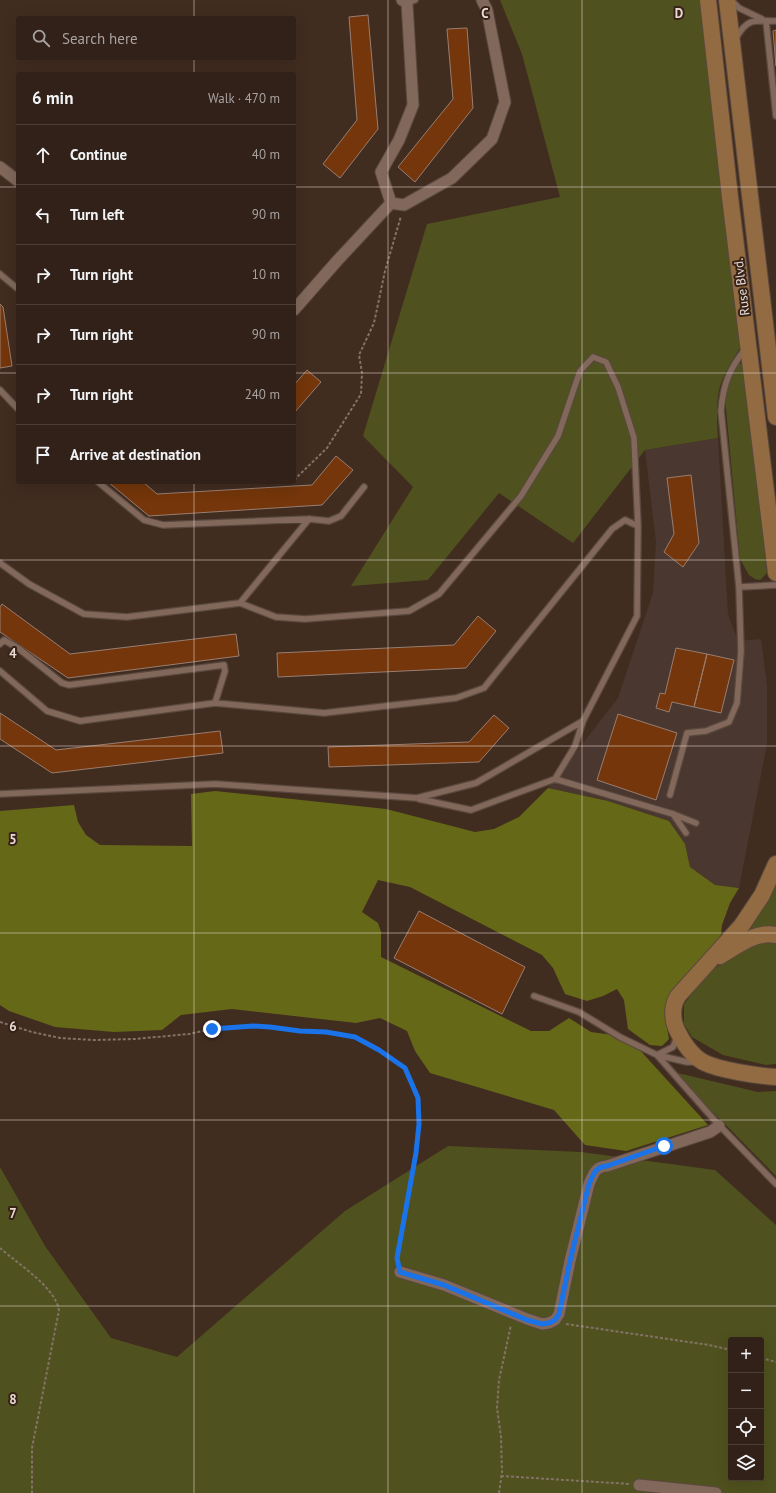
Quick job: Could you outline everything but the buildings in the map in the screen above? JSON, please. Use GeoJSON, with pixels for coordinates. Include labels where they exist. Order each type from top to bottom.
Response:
{"type":"FeatureCollection","features":[{"type":"Feature","properties":{"kind":"main road","name":"Ruse Blvd."},"geometry":{"type":"LineString","coordinates":[[708,0],[776,573]]}},
{"type":"Feature","properties":{"kind":"main road","name":"Ruse Blvd."},"geometry":{"type":"LineString","coordinates":[[727,0],[776,417]]}},
{"type":"Feature","properties":{"kind":"main road"},"geometry":{"type":"LineString","coordinates":[[776,864],[762,895],[742,925],[703,966],[674,1001],[673,1015],[678,1033],[696,1057],[704,1062],[753,1074],[776,1077]]}},
{"type":"Feature","properties":{"kind":"main road"},"geometry":{"type":"LineString","coordinates":[[703,966],[762,934],[776,935]]}},
{"type":"Feature","properties":{"kind":"street"},"geometry":{"type":"LineString","coordinates":[[392,203],[404,205],[452,178],[492,139],[505,102],[487,10],[482,0]]}},
{"type":"Feature","properties":{"kind":"street"},"geometry":{"type":"LineString","coordinates":[[392,203],[381,172],[399,140],[413,104],[408,1]]}},
{"type":"Feature","properties":{"kind":"street"},"geometry":{"type":"LineString","coordinates":[[0,167],[16,179]]}},
{"type":"Feature","properties":{"kind":"street"},"geometry":{"type":"LineString","coordinates":[[296,308],[336,261],[392,203]]}},
{"type":"Feature","properties":{"kind":"street"},"geometry":{"type":"LineString","coordinates":[[400,1272],[444,1285],[513,1314],[542,1324],[549,1323],[555,1320],[559,1314],[589,1184],[594,1172],[600,1166],[607,1166],[710,1132],[719,1126]]}},
{"type":"Feature","properties":{"kind":"street"},"geometry":{"type":"LineString","coordinates":[[639,1485],[716,1493]]}},
{"type":"Feature","properties":{"kind":"lane"},"geometry":{"type":"LineString","coordinates":[[732,0],[739,8],[766,21]]}},
{"type":"Feature","properties":{"kind":"lane"},"geometry":{"type":"LineString","coordinates":[[732,45],[741,29],[753,20],[776,21]]}},
{"type":"Feature","properties":{"kind":"lane"},"geometry":{"type":"LineString","coordinates":[[766,21],[776,116]]}},
{"type":"Feature","properties":{"kind":"lane"},"geometry":{"type":"LineString","coordinates":[[0,274],[16,287]]}},
{"type":"Feature","properties":{"kind":"lane"},"geometry":{"type":"LineString","coordinates":[[670,795],[687,734],[706,731],[728,722],[736,703],[741,651],[739,587],[721,411],[723,393],[730,371],[748,345]]}},
{"type":"Feature","properties":{"kind":"lane"},"geometry":{"type":"LineString","coordinates":[[0,563],[29,584],[84,614],[127,617],[240,603],[276,617],[305,619],[409,611],[439,594],[521,496],[558,436],[580,371],[593,357],[606,362],[618,387],[634,438],[638,526],[637,616],[582,721],[575,746],[554,780]]}},
{"type":"Feature","properties":{"kind":"lane"},"geometry":{"type":"LineString","coordinates":[[0,390],[16,407]]}},
{"type":"Feature","properties":{"kind":"lane"},"geometry":{"type":"LineString","coordinates":[[100,484],[144,520],[163,525],[310,519],[329,521],[341,516],[364,487]]}},
{"type":"Feature","properties":{"kind":"lane"},"geometry":{"type":"LineString","coordinates":[[240,603],[310,519]]}},
{"type":"Feature","properties":{"kind":"lane"},"geometry":{"type":"LineString","coordinates":[[0,671],[47,711],[80,721],[215,703],[324,713],[456,698],[484,688],[612,529],[625,520],[638,526]]}},
{"type":"Feature","properties":{"kind":"lane"},"geometry":{"type":"LineString","coordinates":[[739,587],[776,585]]}},
{"type":"Feature","properties":{"kind":"lane"},"geometry":{"type":"LineString","coordinates":[[0,644],[4,640],[18,648],[62,683],[69,685],[224,665],[225,671],[215,703]]}},
{"type":"Feature","properties":{"kind":"lane"},"geometry":{"type":"LineString","coordinates":[[417,798],[476,782],[582,721]]}},
{"type":"Feature","properties":{"kind":"lane"},"geometry":{"type":"LineString","coordinates":[[0,794],[215,784],[417,798],[471,810],[554,780],[673,814],[696,823]]}},
{"type":"Feature","properties":{"kind":"lane"},"geometry":{"type":"LineString","coordinates":[[673,814],[686,832]]}},
{"type":"Feature","properties":{"kind":"lane"},"geometry":{"type":"LineString","coordinates":[[534,996],[579,1012],[620,1037],[657,1055],[687,1062],[704,1062]]}},
{"type":"Feature","properties":{"kind":"lane"},"geometry":{"type":"LineString","coordinates":[[657,1055],[673,1047],[678,1033]]}},
{"type":"Feature","properties":{"kind":"lane"},"geometry":{"type":"LineString","coordinates":[[657,1055],[719,1126],[776,1184]]}},
{"type":"Feature","properties":{"kind":"path"},"geometry":{"type":"LineString","coordinates":[[296,478],[327,448],[361,394],[362,373],[359,355],[374,323],[385,271],[404,205]]}},
{"type":"Feature","properties":{"kind":"path"},"geometry":{"type":"LineString","coordinates":[[0,1022],[32,1032],[60,1038],[93,1040],[135,1039],[189,1034],[212,1029],[253,1026],[270,1027],[300,1031],[326,1032],[355,1037],[379,1050],[405,1068],[418,1098],[419,1124],[416,1153],[397,1258],[400,1272]]}},
{"type":"Feature","properties":{"kind":"path"},"geometry":{"type":"LineString","coordinates":[[0,1248],[50,1289],[58,1302],[59,1310],[32,1448],[32,1493]]}},
{"type":"Feature","properties":{"kind":"path"},"geometry":{"type":"LineString","coordinates":[[499,1493],[501,1476],[501,1437],[497,1408],[499,1380],[513,1314]]}},
{"type":"Feature","properties":{"kind":"path"},"geometry":{"type":"LineString","coordinates":[[555,1320],[567,1325],[709,1344],[728,1349]]}},
{"type":"Feature","properties":{"kind":"path"},"geometry":{"type":"LineString","coordinates":[[764,1359],[776,1362]]}},
{"type":"Feature","properties":{"kind":"path"},"geometry":{"type":"LineString","coordinates":[[501,1476],[639,1485]]}},
{"type":"Feature","properties":{"kind":"shaded area"},"geometry":{"type":"Polygon","coordinates":[[[718,438],[728,615],[738,641],[761,639],[767,686],[767,744],[739,888],[715,885],[690,867],[685,844],[669,821],[608,801],[548,788],[618,698],[653,593],[656,542],[645,450],[718,438]]]}},
{"type":"Feature","properties":{"kind":"shaded area"},"geometry":{"type":"Polygon","coordinates":[[[548,788],[608,801],[669,821],[685,844],[690,867],[715,885],[739,888],[730,903],[722,925],[720,943],[669,997],[667,1028],[669,1039],[662,1046],[650,1045],[628,1029],[624,1000],[617,989],[603,996],[587,1001],[565,994],[553,968],[542,955],[410,887],[378,880],[362,912],[378,923],[381,932],[381,957],[531,1031],[549,1031],[569,1018],[591,1032],[628,1037],[708,1125],[626,1151],[585,1145],[554,1110],[430,1073],[415,1051],[407,1031],[380,1018],[356,1023],[232,1009],[181,1015],[162,1030],[114,1032],[55,1027],[9,1011],[0,1005],[0,811],[74,805],[78,822],[86,835],[100,845],[192,846],[191,794],[215,791],[386,809],[475,832],[494,829],[519,817],[548,788]]]}},
{"type":"Feature","properties":{"kind":"green space"},"geometry":{"type":"Polygon","coordinates":[[[500,0],[702,0],[742,345],[726,372],[719,390],[717,408],[718,438],[645,450],[573,543],[499,493],[428,580],[351,586],[413,487],[363,436],[427,224],[560,197],[522,54],[500,0]]]}},
{"type":"Feature","properties":{"kind":"green space"},"geometry":{"type":"Polygon","coordinates":[[[740,363],[744,371],[767,573],[760,580],[749,575],[740,559],[726,408],[726,395],[730,376],[737,364],[740,363]]]}},
{"type":"Feature","properties":{"kind":"green space"},"geometry":{"type":"Polygon","coordinates":[[[776,879],[776,930],[731,943],[776,879]]]}},
{"type":"Feature","properties":{"kind":"green space"},"geometry":{"type":"Polygon","coordinates":[[[776,941],[776,1064],[766,1065],[723,1055],[692,1037],[684,1024],[684,1004],[710,971],[753,943],[776,941]]]}},
{"type":"Feature","properties":{"kind":"green space"},"geometry":{"type":"Polygon","coordinates":[[[669,1071],[758,1092],[776,1091],[776,1176],[725,1124],[669,1071]]]}},
{"type":"Feature","properties":{"kind":"green space"},"geometry":{"type":"Polygon","coordinates":[[[448,1146],[581,1152],[715,1170],[776,1225],[776,1493],[0,1493],[0,1167],[45,1246],[111,1338],[177,1357],[345,1211],[448,1146]]]}},
{"type":"Feature","properties":{"kind":"route"},"geometry":{"type":"LineString","coordinates":[[212,1029],[253,1026],[326,1032],[355,1037],[379,1050],[405,1068],[418,1098],[419,1124],[416,1153],[397,1258],[400,1272],[444,1285],[527,1320],[542,1324],[555,1320],[559,1314],[570,1261],[589,1184],[594,1172],[600,1166],[607,1166],[664,1146]]}}]}
